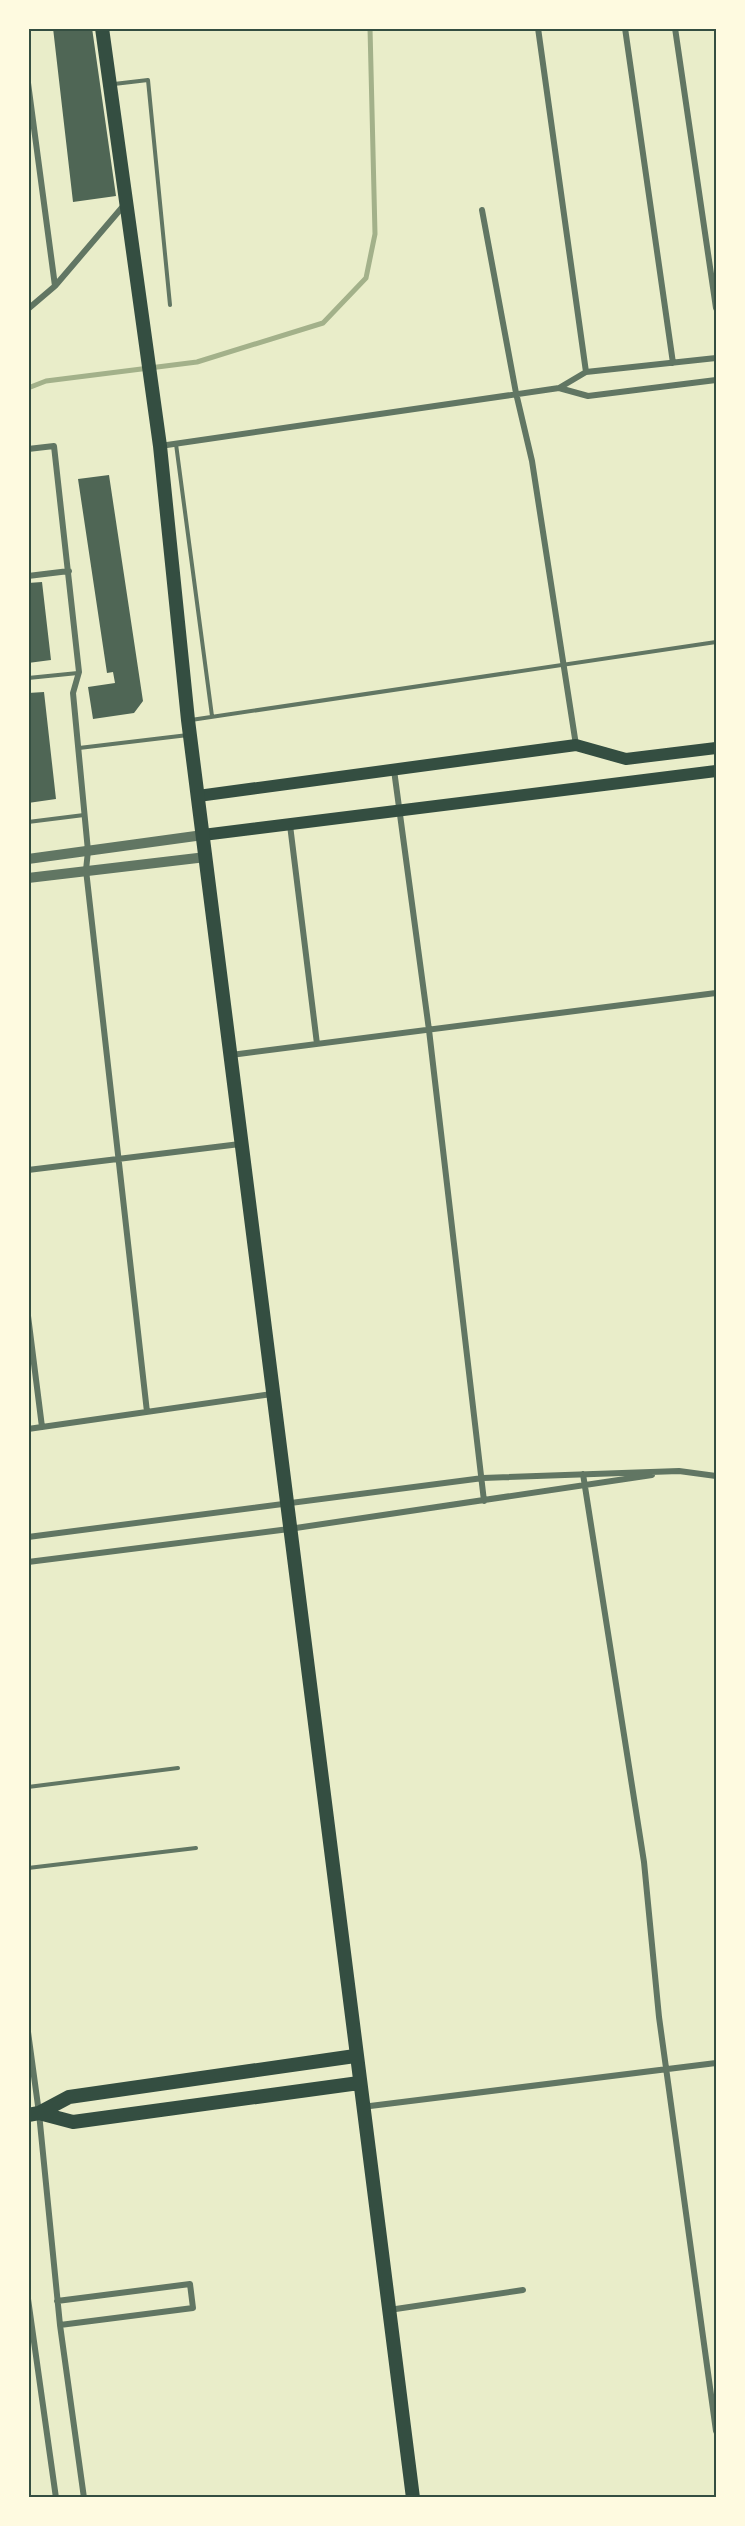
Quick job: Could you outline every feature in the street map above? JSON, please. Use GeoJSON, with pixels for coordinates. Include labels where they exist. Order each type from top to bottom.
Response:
{"type":"FeatureCollection","features":[{"type":"Feature","properties":{"kind":"main road"},"geometry":{"type":"LineString","coordinates":[[102,28],[159,446],[188,720],[285,1504],[413,2498]]}},
{"type":"Feature","properties":{"kind":"main road"},"geometry":{"type":"LineString","coordinates":[[198,796],[576,745],[626,759],[717,748]]}},
{"type":"Feature","properties":{"kind":"main road"},"geometry":{"type":"LineString","coordinates":[[203,835],[717,771]]}},
{"type":"Feature","properties":{"kind":"main road"},"geometry":{"type":"LineString","coordinates":[[34,2114],[69,2097],[355,2056]]}},
{"type":"Feature","properties":{"kind":"main road"},"geometry":{"type":"LineString","coordinates":[[34,2114],[73,2122],[359,2083]]}},
{"type":"Feature","properties":{"kind":"street"},"geometry":{"type":"LineString","coordinates":[[538,28],[586,372]]}},
{"type":"Feature","properties":{"kind":"street"},"geometry":{"type":"LineString","coordinates":[[625,28],[673,363]]}},
{"type":"Feature","properties":{"kind":"street"},"geometry":{"type":"LineString","coordinates":[[675,28],[717,308]]}},
{"type":"Feature","properties":{"kind":"street"},"geometry":{"type":"LineString","coordinates":[[28,83],[55,286]]}},
{"type":"Feature","properties":{"kind":"street"},"geometry":{"type":"LineString","coordinates":[[28,309],[55,286],[127,202]]}},
{"type":"Feature","properties":{"kind":"street"},"geometry":{"type":"LineString","coordinates":[[482,210],[516,393],[532,461],[576,745]]}},
{"type":"Feature","properties":{"kind":"street"},"geometry":{"type":"LineString","coordinates":[[559,388],[586,372],[717,358]]}},
{"type":"Feature","properties":{"kind":"street"},"geometry":{"type":"LineString","coordinates":[[159,446],[516,393],[559,388],[588,396],[717,380]]}},
{"type":"Feature","properties":{"kind":"street"},"geometry":{"type":"LineString","coordinates":[[28,449],[54,446],[79,672],[73,693],[88,851],[86,870],[147,1412]]}},
{"type":"Feature","properties":{"kind":"street"},"geometry":{"type":"LineString","coordinates":[[28,576],[69,571]]}},
{"type":"Feature","properties":{"kind":"street"},"geometry":{"type":"LineString","coordinates":[[394,770],[429,1030],[484,1501]]}},
{"type":"Feature","properties":{"kind":"street"},"geometry":{"type":"LineString","coordinates":[[290,825],[317,1044]]}},
{"type":"Feature","properties":{"kind":"street"},"geometry":{"type":"LineString","coordinates":[[28,859],[203,835]]}},
{"type":"Feature","properties":{"kind":"street"},"geometry":{"type":"LineString","coordinates":[[28,878],[206,857]]}},
{"type":"Feature","properties":{"kind":"street"},"geometry":{"type":"LineString","coordinates":[[230,1055],[717,993]]}},
{"type":"Feature","properties":{"kind":"street"},"geometry":{"type":"LineString","coordinates":[[28,1170],[241,1144]]}},
{"type":"Feature","properties":{"kind":"street"},"geometry":{"type":"LineString","coordinates":[[28,1316],[42,1427]]}},
{"type":"Feature","properties":{"kind":"street"},"geometry":{"type":"LineString","coordinates":[[28,1429],[272,1395]]}},
{"type":"Feature","properties":{"kind":"street"},"geometry":{"type":"LineString","coordinates":[[28,1537],[483,1478],[679,1471],[717,1476]]}},
{"type":"Feature","properties":{"kind":"street"},"geometry":{"type":"LineString","coordinates":[[28,1562],[484,1501],[679,1471]]}},
{"type":"Feature","properties":{"kind":"street"},"geometry":{"type":"LineString","coordinates":[[583,1474],[644,1862],[666,2069],[717,2432]]}},
{"type":"Feature","properties":{"kind":"street"},"geometry":{"type":"LineString","coordinates":[[28,2032],[34,2114],[84,2498]]}},
{"type":"Feature","properties":{"kind":"street"},"geometry":{"type":"LineString","coordinates":[[362,2107],[717,2063]]}},
{"type":"Feature","properties":{"kind":"street"},"geometry":{"type":"LineString","coordinates":[[57,2301],[190,2284],[193,2308],[60,2325]]}},
{"type":"Feature","properties":{"kind":"street"},"geometry":{"type":"LineString","coordinates":[[388,2310],[523,2290]]}},
{"type":"Feature","properties":{"kind":"street"},"geometry":{"type":"LineString","coordinates":[[28,2300],[56,2498]]}},
{"type":"Feature","properties":{"kind":"lane"},"geometry":{"type":"LineString","coordinates":[[110,84],[148,80],[170,305]]}},
{"type":"Feature","properties":{"kind":"lane"},"geometry":{"type":"LineString","coordinates":[[175,442],[212,716]]}},
{"type":"Feature","properties":{"kind":"lane"},"geometry":{"type":"LineString","coordinates":[[188,720],[717,642]]}},
{"type":"Feature","properties":{"kind":"lane"},"geometry":{"type":"LineString","coordinates":[[28,678],[79,672]]}},
{"type":"Feature","properties":{"kind":"lane"},"geometry":{"type":"LineString","coordinates":[[78,748],[190,735]]}},
{"type":"Feature","properties":{"kind":"lane"},"geometry":{"type":"LineString","coordinates":[[28,822],[85,815]]}},
{"type":"Feature","properties":{"kind":"lane"},"geometry":{"type":"LineString","coordinates":[[28,1787],[178,1768]]}},
{"type":"Feature","properties":{"kind":"lane"},"geometry":{"type":"LineString","coordinates":[[28,1868],[196,1848]]}},
{"type":"Feature","properties":{"kind":"building"},"geometry":{"type":"Polygon","coordinates":[[[53,28],[92,28],[116,196],[73,202],[53,28]]]}},
{"type":"Feature","properties":{"kind":"building"},"geometry":{"type":"Polygon","coordinates":[[[109,475],[143,701],[134,713],[93,719],[88,687],[115,683],[113,672],[107,673],[78,479],[109,475]]]}},
{"type":"Feature","properties":{"kind":"building"},"geometry":{"type":"Polygon","coordinates":[[[42,582],[51,660],[28,663],[28,583],[42,582]]]}},
{"type":"Feature","properties":{"kind":"building"},"geometry":{"type":"Polygon","coordinates":[[[44,692],[56,799],[28,803],[28,693],[44,692]]]}},
{"type":"Feature","properties":{"kind":"waterway"},"geometry":{"type":"LineString","coordinates":[[28,388],[46,381],[197,362],[323,323],[366,278],[375,234],[370,28]]}}]}
